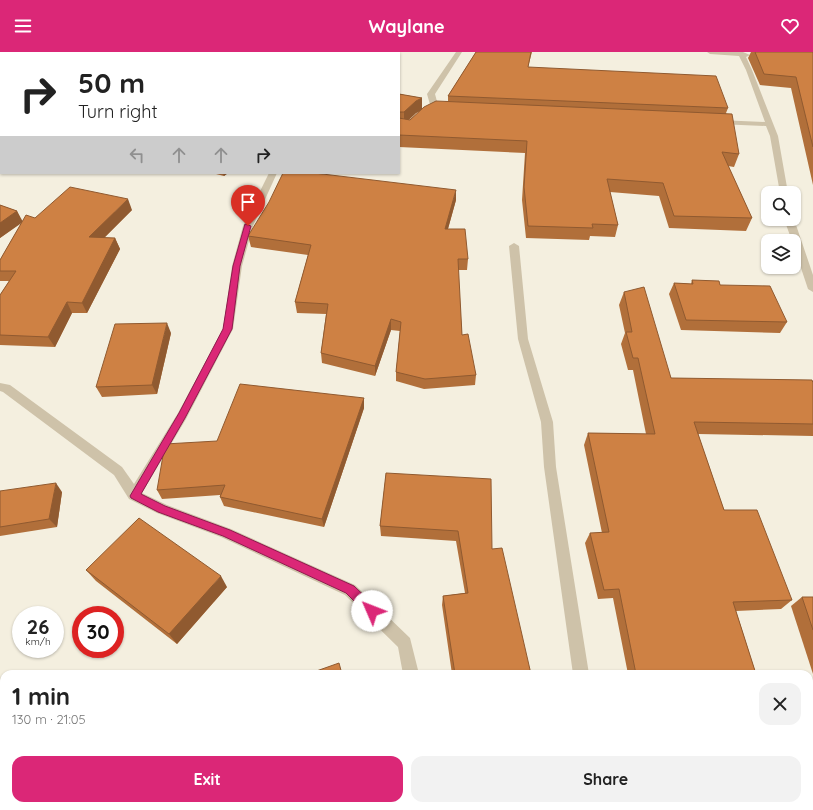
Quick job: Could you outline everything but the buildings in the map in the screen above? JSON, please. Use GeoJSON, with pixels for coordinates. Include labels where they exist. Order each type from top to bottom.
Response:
{"type":"FeatureCollection","features":[{"type":"Feature","properties":{"kind":"street"},"geometry":{"type":"LineString","coordinates":[[400,127],[407,129],[420,116],[439,109],[431,94],[459,52]]}},
{"type":"Feature","properties":{"kind":"street"},"geometry":{"type":"LineString","coordinates":[[710,52],[758,55]]}},
{"type":"Feature","properties":{"kind":"street"},"geometry":{"type":"LineString","coordinates":[[741,53],[774,136],[783,186]]}},
{"type":"Feature","properties":{"kind":"street"},"geometry":{"type":"LineString","coordinates":[[713,121],[769,124]]}},
{"type":"Feature","properties":{"kind":"street"},"geometry":{"type":"LineString","coordinates":[[134,496],[182,416],[228,329],[237,266],[248,226],[273,174]]}},
{"type":"Feature","properties":{"kind":"street"},"geometry":{"type":"LineString","coordinates":[[791,226],[813,289]]}},
{"type":"Feature","properties":{"kind":"street"},"geometry":{"type":"LineString","coordinates":[[514,246],[523,339],[547,422],[550,467],[580,670]]}},
{"type":"Feature","properties":{"kind":"street"},"geometry":{"type":"LineString","coordinates":[[0,387],[6,388],[118,471],[134,496],[162,509],[226,533],[350,590],[405,643],[410,670]]}},
{"type":"Feature","properties":{"kind":"route"},"geometry":{"type":"LineString","coordinates":[[248,226],[237,266],[228,329],[182,416],[134,496],[162,509],[226,533],[350,590],[372,611]]}}]}
